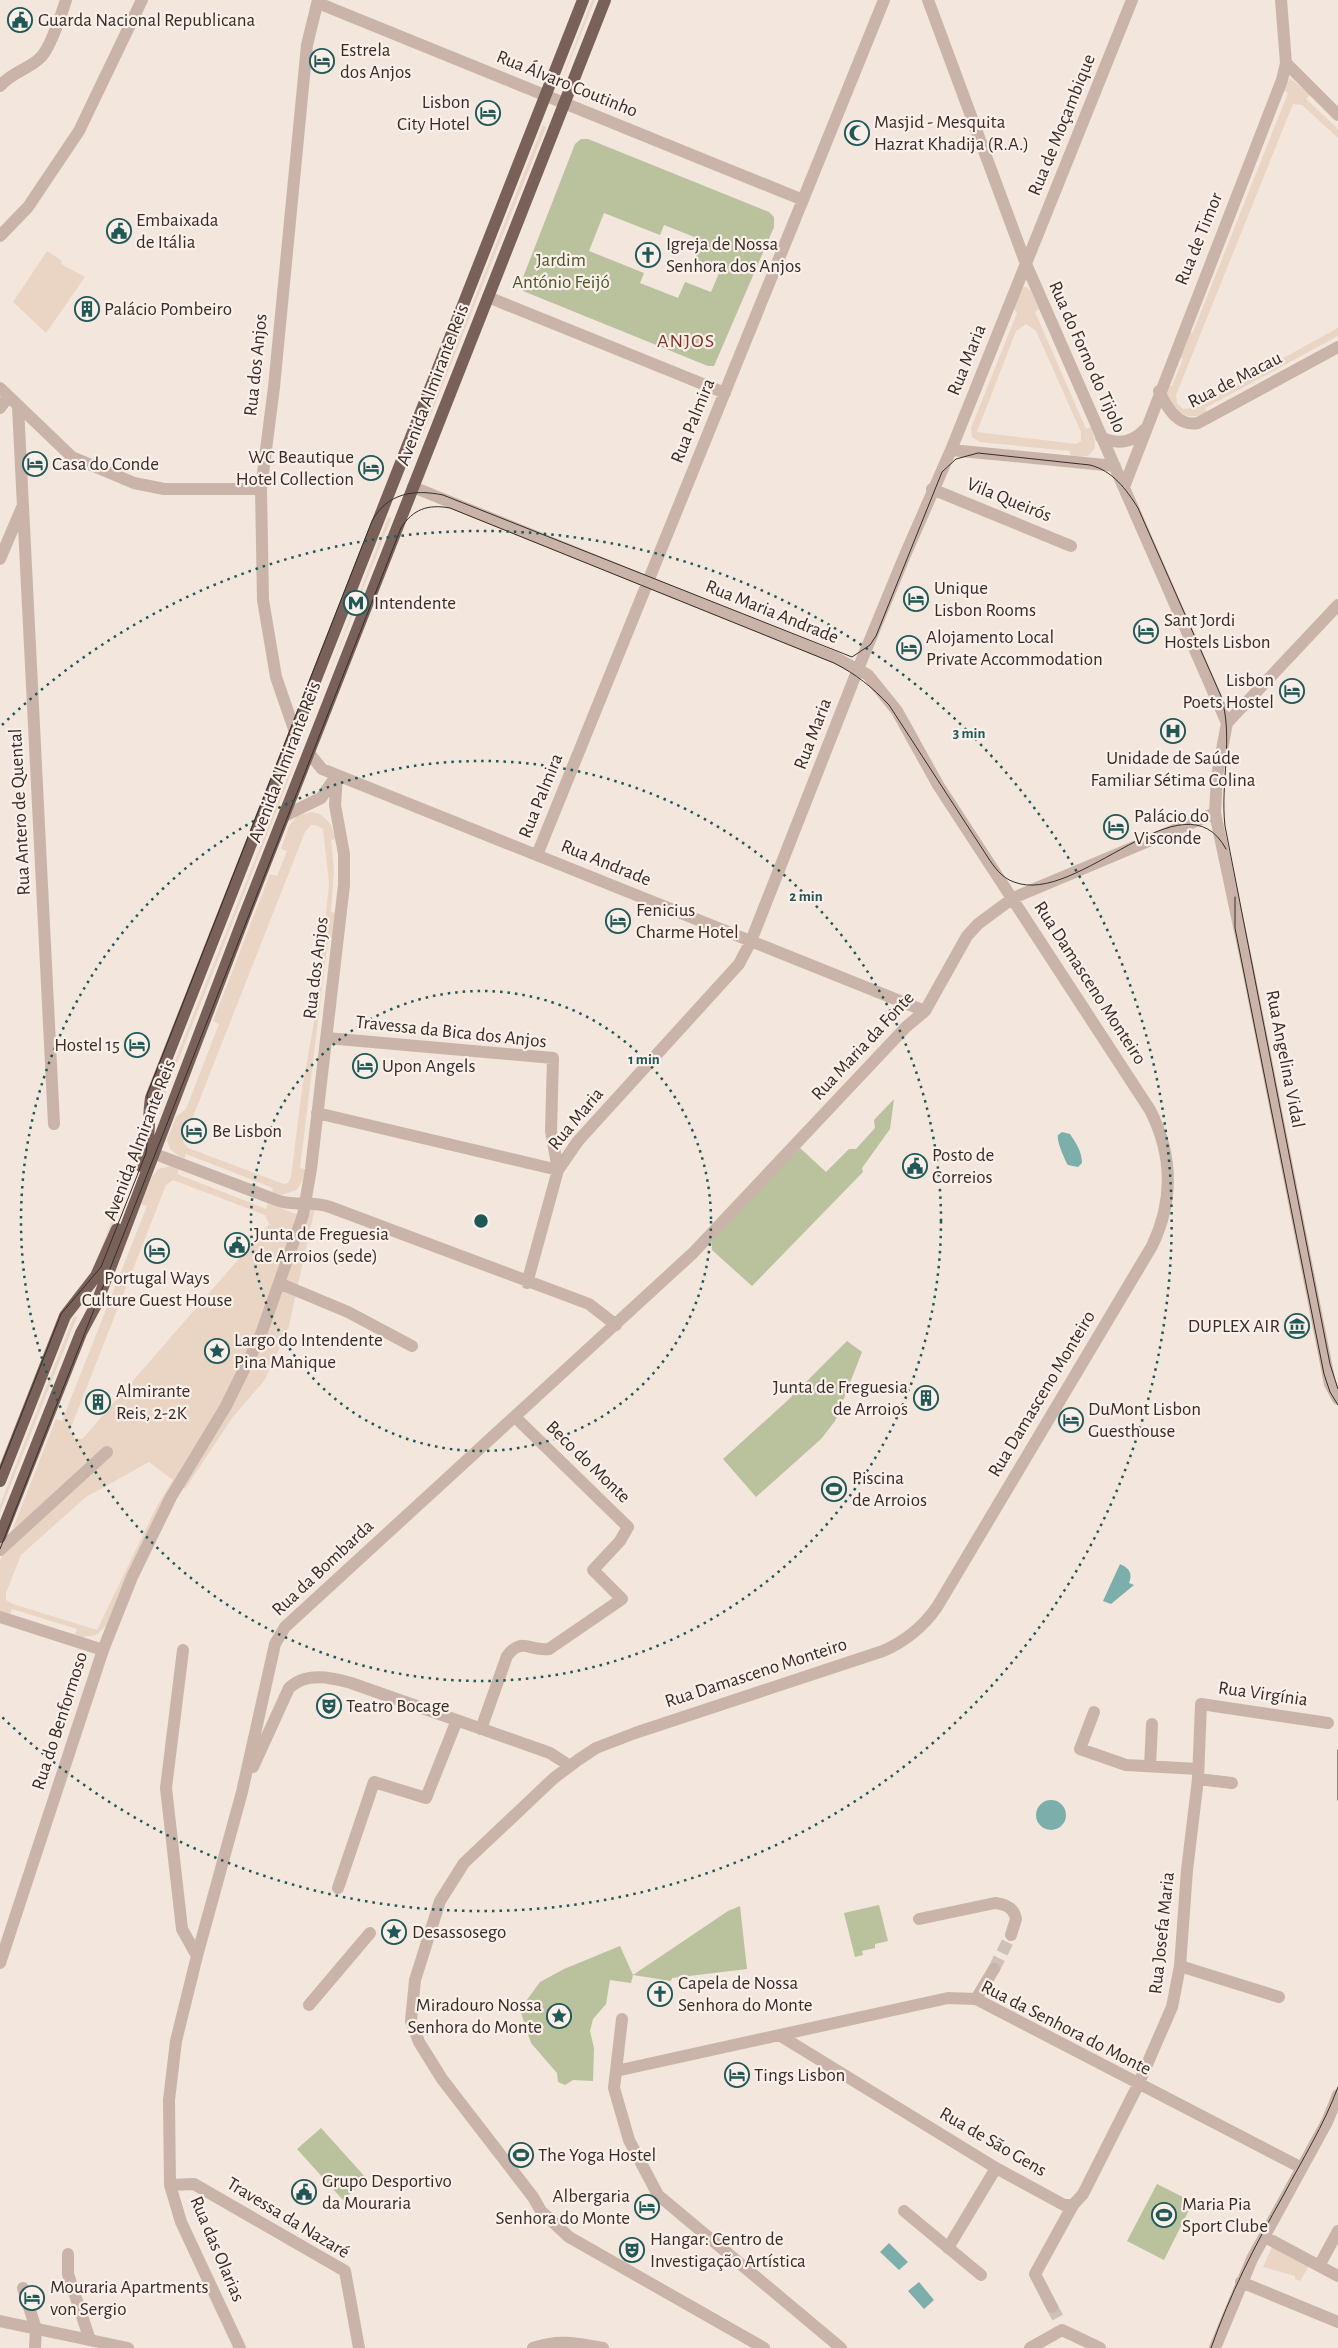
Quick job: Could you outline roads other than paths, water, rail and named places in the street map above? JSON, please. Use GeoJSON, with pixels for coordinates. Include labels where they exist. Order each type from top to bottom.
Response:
{"type":"FeatureCollection","features":[{"type":"Feature","properties":{"kind":"main road","name":"Avenida Almirante Reis"},"geometry":{"type":"LineString","coordinates":[[0,1481],[65,1316],[92,1283],[101,1267],[147,1152],[150,1132],[151,1098],[583,0]]}},
{"type":"Feature","properties":{"kind":"main road","name":"Avenida Almirante Reis"},"geometry":{"type":"LineString","coordinates":[[0,1537],[81,1333],[96,1305],[284,816],[605,0]]}},
{"type":"Feature","properties":{"kind":"main road"},"geometry":{"type":"LineString","coordinates":[[394,480],[413,487]]}},
{"type":"Feature","properties":{"kind":"main road"},"geometry":{"type":"LineString","coordinates":[[295,732],[309,753]]}},
{"type":"Feature","properties":{"kind":"street"},"geometry":{"type":"LineString","coordinates":[[0,86],[4,74],[41,57],[60,19],[66,0]]}},
{"type":"Feature","properties":{"kind":"street"},"geometry":{"type":"LineString","coordinates":[[0,236],[28,207],[80,131],[142,0]]}},
{"type":"Feature","properties":{"kind":"street","name":"Rua Palmira"},"geometry":{"type":"LineString","coordinates":[[537,855],[884,0]]}},
{"type":"Feature","properties":{"kind":"street","name":"Rua do Forno do Tijolo"},"geometry":{"type":"LineString","coordinates":[[928,0],[1026,264],[1227,723]]}},
{"type":"Feature","properties":{"kind":"street","name":"Rua de Moçambique"},"geometry":{"type":"LineString","coordinates":[[1026,264],[1132,0]]}},
{"type":"Feature","properties":{"kind":"street"},"geometry":{"type":"LineString","coordinates":[[1281,0],[1286,63],[1338,115]]}},
{"type":"Feature","properties":{"kind":"street","name":"Rua Álvaro Coutinho"},"geometry":{"type":"LineString","coordinates":[[318,2],[803,200]]}},
{"type":"Feature","properties":{"kind":"street","name":"Rua dos Anjos"},"geometry":{"type":"LineString","coordinates":[[295,732],[276,677],[263,600],[261,489],[274,387],[307,45],[318,2]]}},
{"type":"Feature","properties":{"kind":"street","name":"Rua de Timor"},"geometry":{"type":"LineString","coordinates":[[1124,487],[1159,392],[1282,80],[1286,63]]}},
{"type":"Feature","properties":{"kind":"street","name":"Rua Maria"},"geometry":{"type":"LineString","coordinates":[[558,1170],[578,1141],[739,964],[751,942],[858,669],[932,489],[951,450],[1026,264]]}},
{"type":"Feature","properties":{"kind":"street"},"geometry":{"type":"LineString","coordinates":[[488,297],[725,392]]}},
{"type":"Feature","properties":{"kind":"street","name":"Rua de Macau"},"geometry":{"type":"LineString","coordinates":[[1159,392],[1171,412],[1181,421],[1198,423],[1338,348]]}},
{"type":"Feature","properties":{"kind":"street"},"geometry":{"type":"LineString","coordinates":[[4,392],[72,457],[134,483],[164,489],[261,489]]}},
{"type":"Feature","properties":{"kind":"street"},"geometry":{"type":"LineString","coordinates":[[0,408],[4,392]]}},
{"type":"Feature","properties":{"kind":"street","name":"Rua Antero de Quental"},"geometry":{"type":"LineString","coordinates":[[18,407],[54,1124]]}},
{"type":"Feature","properties":{"kind":"street"},"geometry":{"type":"LineString","coordinates":[[1101,437],[1122,442],[1132,440],[1145,429]]}},
{"type":"Feature","properties":{"kind":"street"},"geometry":{"type":"LineString","coordinates":[[951,450],[1114,466]]}},
{"type":"Feature","properties":{"kind":"street","name":"Rua Maria Andrade"},"geometry":{"type":"LineString","coordinates":[[413,487],[858,669],[876,684],[897,711],[938,785],[1013,898]]}},
{"type":"Feature","properties":{"kind":"street","name":"Vila Queirós"},"geometry":{"type":"LineString","coordinates":[[932,489],[1071,546]]}},
{"type":"Feature","properties":{"kind":"street"},"geometry":{"type":"LineString","coordinates":[[0,559],[24,503]]}},
{"type":"Feature","properties":{"kind":"street"},"geometry":{"type":"LineString","coordinates":[[1227,723],[1338,604]]}},
{"type":"Feature","properties":{"kind":"street","name":"Rua Angelina Vidal"},"geometry":{"type":"LineString","coordinates":[[1227,723],[1217,776],[1215,812],[1248,968],[1330,1384],[1338,1399]]}},
{"type":"Feature","properties":{"kind":"street"},"geometry":{"type":"LineString","coordinates":[[284,816],[321,798],[337,775],[322,769],[309,753]]}},
{"type":"Feature","properties":{"kind":"street","name":"Rua dos Anjos"},"geometry":{"type":"LineString","coordinates":[[305,1203],[327,1038],[344,885],[344,854],[335,802],[337,775]]}},
{"type":"Feature","properties":{"kind":"street","name":"Rua Andrade"},"geometry":{"type":"LineString","coordinates":[[337,775],[925,1011]]}},
{"type":"Feature","properties":{"kind":"street"},"geometry":{"type":"LineString","coordinates":[[321,798],[335,802]]}},
{"type":"Feature","properties":{"kind":"street","name":"Rua Maria da Fonte"},"geometry":{"type":"LineString","coordinates":[[616,1325],[693,1253],[906,1027],[925,1011],[967,936],[978,924],[1013,898],[1215,812]]}},
{"type":"Feature","properties":{"kind":"street","name":"Rua Damasceno Monteiro"},"geometry":{"type":"LineString","coordinates":[[764,2348],[569,2237],[551,2221],[442,2079],[419,2042],[411,2021],[414,1980],[437,1908],[450,1882],[476,1851],[570,1766],[596,1748],[615,1739],[883,1651],[913,1634],[937,1607],[1152,1246],[1160,1230],[1168,1195],[1168,1160],[1158,1126],[1013,898]]}},
{"type":"Feature","properties":{"kind":"street","name":"Travessa da Bica dos Anjos"},"geometry":{"type":"LineString","coordinates":[[327,1038],[553,1058],[551,1131],[558,1170]]}},
{"type":"Feature","properties":{"kind":"street"},"geometry":{"type":"LineString","coordinates":[[317,1114],[558,1170],[527,1283]]}},
{"type":"Feature","properties":{"kind":"street"},"geometry":{"type":"LineString","coordinates":[[155,1154],[279,1201],[330,1207],[527,1283],[589,1304],[616,1325]]}},
{"type":"Feature","properties":{"kind":"street"},"geometry":{"type":"LineString","coordinates":[[305,1203],[281,1284],[348,1312],[412,1346]]}},
{"type":"Feature","properties":{"kind":"street","name":"Rua do Benformoso"},"geometry":{"type":"LineString","coordinates":[[0,1963],[103,1650],[132,1577],[171,1497],[244,1372],[281,1284]]}},
{"type":"Feature","properties":{"kind":"street","name":"Rua da Bombarda"},"geometry":{"type":"LineString","coordinates":[[197,1956],[242,1792],[275,1644],[285,1627],[616,1325]]}},
{"type":"Feature","properties":{"kind":"street","name":"Beco do Monte"},"geometry":{"type":"LineString","coordinates":[[481,1729],[507,1656],[513,1648],[519,1645],[542,1650],[549,1649],[622,1599],[593,1570],[620,1541],[628,1527],[515,1417]]}},
{"type":"Feature","properties":{"kind":"street"},"geometry":{"type":"LineString","coordinates":[[0,1550],[107,1452]]}},
{"type":"Feature","properties":{"kind":"street"},"geometry":{"type":"LineString","coordinates":[[0,1617],[103,1650]]}},
{"type":"Feature","properties":{"kind":"street"},"geometry":{"type":"LineString","coordinates":[[183,1650],[166,1788],[182,1930],[197,1956]]}},
{"type":"Feature","properties":{"kind":"street"},"geometry":{"type":"LineString","coordinates":[[242,1792],[289,1688],[300,1680],[316,1678],[335,1679],[457,1720],[550,1753],[570,1766]]}},
{"type":"Feature","properties":{"kind":"street","name":"Rua Virgínia"},"geometry":{"type":"LineString","coordinates":[[1198,1774],[1201,1704],[1333,1724]]}},
{"type":"Feature","properties":{"kind":"street"},"geometry":{"type":"LineString","coordinates":[[1094,1712],[1080,1750],[1126,1765],[1150,1766],[1232,1782]]}},
{"type":"Feature","properties":{"kind":"street"},"geometry":{"type":"LineString","coordinates":[[338,1888],[374,1782],[426,1798],[457,1720]]}},
{"type":"Feature","properties":{"kind":"street"},"geometry":{"type":"LineString","coordinates":[[1150,1766],[1152,1724]]}},
{"type":"Feature","properties":{"kind":"street","name":"Rua Josefa Maria"},"geometry":{"type":"LineString","coordinates":[[1138,2085],[1172,2008],[1180,1966],[1187,1870],[1198,1774]]}},
{"type":"Feature","properties":{"kind":"street"},"geometry":{"type":"LineString","coordinates":[[919,1919],[995,1903],[1004,1904],[1011,1908],[1016,1919],[1011,1935]]}},
{"type":"Feature","properties":{"kind":"street"},"geometry":{"type":"LineString","coordinates":[[309,2005],[370,1933]]}},
{"type":"Feature","properties":{"kind":"street","name":"Rua das Olarias"},"geometry":{"type":"LineString","coordinates":[[197,1956],[176,2041],[169,2100],[170,2185],[181,2222],[240,2348]]}},
{"type":"Feature","properties":{"kind":"street"},"geometry":{"type":"LineString","coordinates":[[1180,1966],[1279,1997]]}},
{"type":"Feature","properties":{"kind":"street"},"geometry":{"type":"LineString","coordinates":[[976,1999],[994,1969]]}},
{"type":"Feature","properties":{"kind":"street","name":"Rua da Senhora do Monte"},"geometry":{"type":"LineString","coordinates":[[616,2070],[948,1998],[976,1999],[1138,2085],[1302,2168]]}},
{"type":"Feature","properties":{"kind":"street"},"geometry":{"type":"LineString","coordinates":[[622,2019],[614,2088],[629,2140],[658,2195],[841,2348]]}},
{"type":"Feature","properties":{"kind":"street","name":"Rua de São Gens"},"geometry":{"type":"LineString","coordinates":[[779,2035],[996,2168],[1064,2204],[1073,2205]]}},
{"type":"Feature","properties":{"kind":"street"},"geometry":{"type":"LineString","coordinates":[[1052,2307],[1035,2274],[1073,2205],[1083,2194],[1138,2085]]}},
{"type":"Feature","properties":{"kind":"street"},"geometry":{"type":"LineString","coordinates":[[1215,2348],[1241,2282],[1327,2122],[1338,2095]]}},
{"type":"Feature","properties":{"kind":"street"},"geometry":{"type":"LineString","coordinates":[[948,2248],[996,2168]]}},
{"type":"Feature","properties":{"kind":"street","name":"Travessa da Nazaré"},"geometry":{"type":"LineString","coordinates":[[170,2185],[194,2184],[345,2271],[359,2348]]}},
{"type":"Feature","properties":{"kind":"street"},"geometry":{"type":"LineString","coordinates":[[904,2211],[981,2275]]}},
{"type":"Feature","properties":{"kind":"street"},"geometry":{"type":"LineString","coordinates":[[1319,2266],[1338,2231]]}},
{"type":"Feature","properties":{"kind":"street"},"geometry":{"type":"LineString","coordinates":[[1265,2237],[1338,2276]]}},
{"type":"Feature","properties":{"kind":"street"},"geometry":{"type":"LineString","coordinates":[[68,2254],[68,2274],[90,2340]]}},
{"type":"Feature","properties":{"kind":"street"},"geometry":{"type":"LineString","coordinates":[[1241,2282],[1338,2322]]}},
{"type":"Feature","properties":{"kind":"street"},"geometry":{"type":"LineString","coordinates":[[23,2288],[36,2329],[35,2348]]}},
{"type":"Feature","properties":{"kind":"street"},"geometry":{"type":"LineString","coordinates":[[0,2321],[128,2348]]}},
{"type":"Feature","properties":{"kind":"street"},"geometry":{"type":"LineString","coordinates":[[1030,2348],[1061,2325],[1100,2348]]}},
{"type":"Feature","properties":{"kind":"street"},"geometry":{"type":"LineString","coordinates":[[533,2348],[550,2342],[566,2341],[603,2348]]}},
{"type":"Feature","properties":{"kind":"water"},"geometry":{"type":"Polygon","coordinates":[[[1062,1132],[1070,1134],[1078,1148],[1082,1163],[1078,1167],[1068,1165],[1065,1159],[1058,1138],[1058,1135],[1062,1132]]]}},
{"type":"Feature","properties":{"kind":"water"},"geometry":{"type":"Polygon","coordinates":[[[1120,1564],[1129,1571],[1131,1576],[1129,1583],[1134,1585],[1111,1604],[1103,1601],[1120,1564]]]}},
{"type":"Feature","properties":{"kind":"water"},"geometry":{"type":"Polygon","coordinates":[[[1051,1800],[1062,1804],[1066,1815],[1062,1826],[1051,1830],[1040,1826],[1036,1815],[1040,1804],[1051,1800]]]}},
{"type":"Feature","properties":{"kind":"water"},"geometry":{"type":"Polygon","coordinates":[[[889,2243],[908,2262],[899,2270],[880,2252],[889,2243]]]}},
{"type":"Feature","properties":{"kind":"water"},"geometry":{"type":"Polygon","coordinates":[[[919,2282],[934,2300],[924,2309],[908,2291],[919,2282]]]}},
{"type":"Feature","properties":{"kind":"tunnel"},"geometry":{"type":"LineString","coordinates":[[994,1969],[1011,1935]]}},
{"type":"Feature","properties":{"kind":"tunnel"},"geometry":{"type":"LineString","coordinates":[[1052,2307],[1059,2320]]}},
{"type":"Feature","properties":{"kind":"tram line"},"geometry":{"type":"LineString","coordinates":[[0,1469],[61,1314],[101,1267],[146,1153],[149,1127],[147,1095],[372,521],[385,504],[402,495],[412,493],[443,495],[852,657],[870,645],[876,636],[942,472],[956,459],[978,453],[1090,465],[1112,476],[1129,494],[1138,508],[1221,696],[1225,712],[1227,744],[1224,793],[1225,826],[1330,1364],[1338,1389]]}},
{"type":"Feature","properties":{"kind":"tram line"},"geometry":{"type":"LineString","coordinates":[[0,1549],[401,528],[416,512],[435,507],[450,508],[834,663],[857,676],[889,705],[992,864],[1002,875],[1014,882],[1040,885],[1068,876],[1157,831],[1184,824],[1207,829],[1226,849]]}},
{"type":"Feature","properties":{"kind":"tram line"},"geometry":{"type":"LineString","coordinates":[[1235,897],[1235,928],[1324,1374],[1330,1392],[1338,1405]]}},
{"type":"Feature","properties":{"kind":"tram line"},"geometry":{"type":"LineString","coordinates":[[1338,1750],[1338,1800]]}},
{"type":"Feature","properties":{"kind":"tram line"},"geometry":{"type":"LineString","coordinates":[[1211,2348],[1226,2308],[1244,2270],[1319,2129],[1338,2087]]}},
{"type":"Feature","properties":{"kind":"place","name":"Guarda Nacional Republicana"},"geometry":{"type":"Point","coordinates":[20,20]}},
{"type":"Feature","properties":{"kind":"place","name":"Estrela dos Anjos"},"geometry":{"type":"Point","coordinates":[322,61]}},
{"type":"Feature","properties":{"kind":"place","name":"Lisbon City Hotel"},"geometry":{"type":"Point","coordinates":[488,113]}},
{"type":"Feature","properties":{"kind":"place","name":"Masjid - Mesquita Hazrat Khadija (R.A.)"},"geometry":{"type":"Point","coordinates":[857,133]}},
{"type":"Feature","properties":{"kind":"place","name":"Embaixada de Itália"},"geometry":{"type":"Point","coordinates":[119,231]}},
{"type":"Feature","properties":{"kind":"place","name":"Igreja de Nossa Senhora dos Anjos"},"geometry":{"type":"Point","coordinates":[648,255]}},
{"type":"Feature","properties":{"kind":"place","name":"Palácio Pombeiro"},"geometry":{"type":"Point","coordinates":[87,309]}},
{"type":"Feature","properties":{"kind":"place","name":"Casa do Conde"},"geometry":{"type":"Point","coordinates":[35,464]}},
{"type":"Feature","properties":{"kind":"place","name":"WC Beautique Hotel Collection"},"geometry":{"type":"Point","coordinates":[371,468]}},
{"type":"Feature","properties":{"kind":"place","name":"Unique Lisbon Rooms"},"geometry":{"type":"Point","coordinates":[916,599]}},
{"type":"Feature","properties":{"kind":"place","name":"Intendente"},"geometry":{"type":"Point","coordinates":[356,603]}},
{"type":"Feature","properties":{"kind":"place","name":"Sant Jordi Hostels Lisbon"},"geometry":{"type":"Point","coordinates":[1146,631]}},
{"type":"Feature","properties":{"kind":"place","name":"Alojamento Local Private Accommodation"},"geometry":{"type":"Point","coordinates":[909,648]}},
{"type":"Feature","properties":{"kind":"place","name":"Lisbon Poets Hostel"},"geometry":{"type":"Point","coordinates":[1292,691]}},
{"type":"Feature","properties":{"kind":"place","name":"Unidade de Saúde Familiar Sétima Colina"},"geometry":{"type":"Point","coordinates":[1173,731]}},
{"type":"Feature","properties":{"kind":"place","name":"Palácio do Visconde"},"geometry":{"type":"Point","coordinates":[1116,827]}},
{"type":"Feature","properties":{"kind":"place","name":"Fenicius Charme Hotel"},"geometry":{"type":"Point","coordinates":[618,921]}},
{"type":"Feature","properties":{"kind":"place","name":"Hostel 15"},"geometry":{"type":"Point","coordinates":[137,1045]}},
{"type":"Feature","properties":{"kind":"place","name":"Upon Angels"},"geometry":{"type":"Point","coordinates":[365,1066]}},
{"type":"Feature","properties":{"kind":"place","name":"Be Lisbon"},"geometry":{"type":"Point","coordinates":[194,1131]}},
{"type":"Feature","properties":{"kind":"place","name":"Posto de Correios"},"geometry":{"type":"Point","coordinates":[915,1166]}},
{"type":"Feature","properties":{"kind":"place","name":"Junta de Freguesia de Arroios (sede)"},"geometry":{"type":"Point","coordinates":[237,1245]}},
{"type":"Feature","properties":{"kind":"place","name":"Portugal Ways Culture Guest House"},"geometry":{"type":"Point","coordinates":[157,1251]}},
{"type":"Feature","properties":{"kind":"place","name":"DUPLEX AIR"},"geometry":{"type":"Point","coordinates":[1297,1326]}},
{"type":"Feature","properties":{"kind":"place","name":"Largo do Intendente Pina Manique"},"geometry":{"type":"Point","coordinates":[217,1351]}},
{"type":"Feature","properties":{"kind":"place","name":"Junta de Freguesia de Arroios"},"geometry":{"type":"Point","coordinates":[926,1398]}},
{"type":"Feature","properties":{"kind":"place","name":"Almirante Reis, 2-2K"},"geometry":{"type":"Point","coordinates":[98,1402]}},
{"type":"Feature","properties":{"kind":"place","name":"DuMont Lisbon Guesthouse"},"geometry":{"type":"Point","coordinates":[1071,1420]}},
{"type":"Feature","properties":{"kind":"place","name":"Piscina de Arroios"},"geometry":{"type":"Point","coordinates":[834,1489]}},
{"type":"Feature","properties":{"kind":"place","name":"Teatro Bocage"},"geometry":{"type":"Point","coordinates":[329,1706]}},
{"type":"Feature","properties":{"kind":"place","name":"Desassosego"},"geometry":{"type":"Point","coordinates":[394,1932]}},
{"type":"Feature","properties":{"kind":"place","name":"Capela de Nossa Senhora do Monte"},"geometry":{"type":"Point","coordinates":[660,1994]}},
{"type":"Feature","properties":{"kind":"place","name":"Miradouro Nossa Senhora do Monte"},"geometry":{"type":"Point","coordinates":[559,2016]}},
{"type":"Feature","properties":{"kind":"place","name":"Tings Lisbon"},"geometry":{"type":"Point","coordinates":[737,2075]}},
{"type":"Feature","properties":{"kind":"place","name":"The Yoga Hostel"},"geometry":{"type":"Point","coordinates":[521,2155]}},
{"type":"Feature","properties":{"kind":"place","name":"Grupo Desportivo da Mouraria"},"geometry":{"type":"Point","coordinates":[304,2192]}},
{"type":"Feature","properties":{"kind":"place","name":"Albergaria Senhora do Monte"},"geometry":{"type":"Point","coordinates":[647,2207]}},
{"type":"Feature","properties":{"kind":"place","name":"Maria Pia Sport Clube"},"geometry":{"type":"Point","coordinates":[1164,2215]}},
{"type":"Feature","properties":{"kind":"place","name":"Hangar: Centro de Investigação Artística"},"geometry":{"type":"Point","coordinates":[632,2250]}},
{"type":"Feature","properties":{"kind":"place","name":"Mouraria Apartments von Sergio"},"geometry":{"type":"Point","coordinates":[32,2298]}},
{"type":"Feature","properties":{"kind":"district","name":"ANJOS"},"geometry":{"type":"Point","coordinates":[686,341]}},
{"type":"Feature","properties":{"kind":"park label","name":"Jardim António Feijó"},"geometry":{"type":"Point","coordinates":[561,271]}}]}
